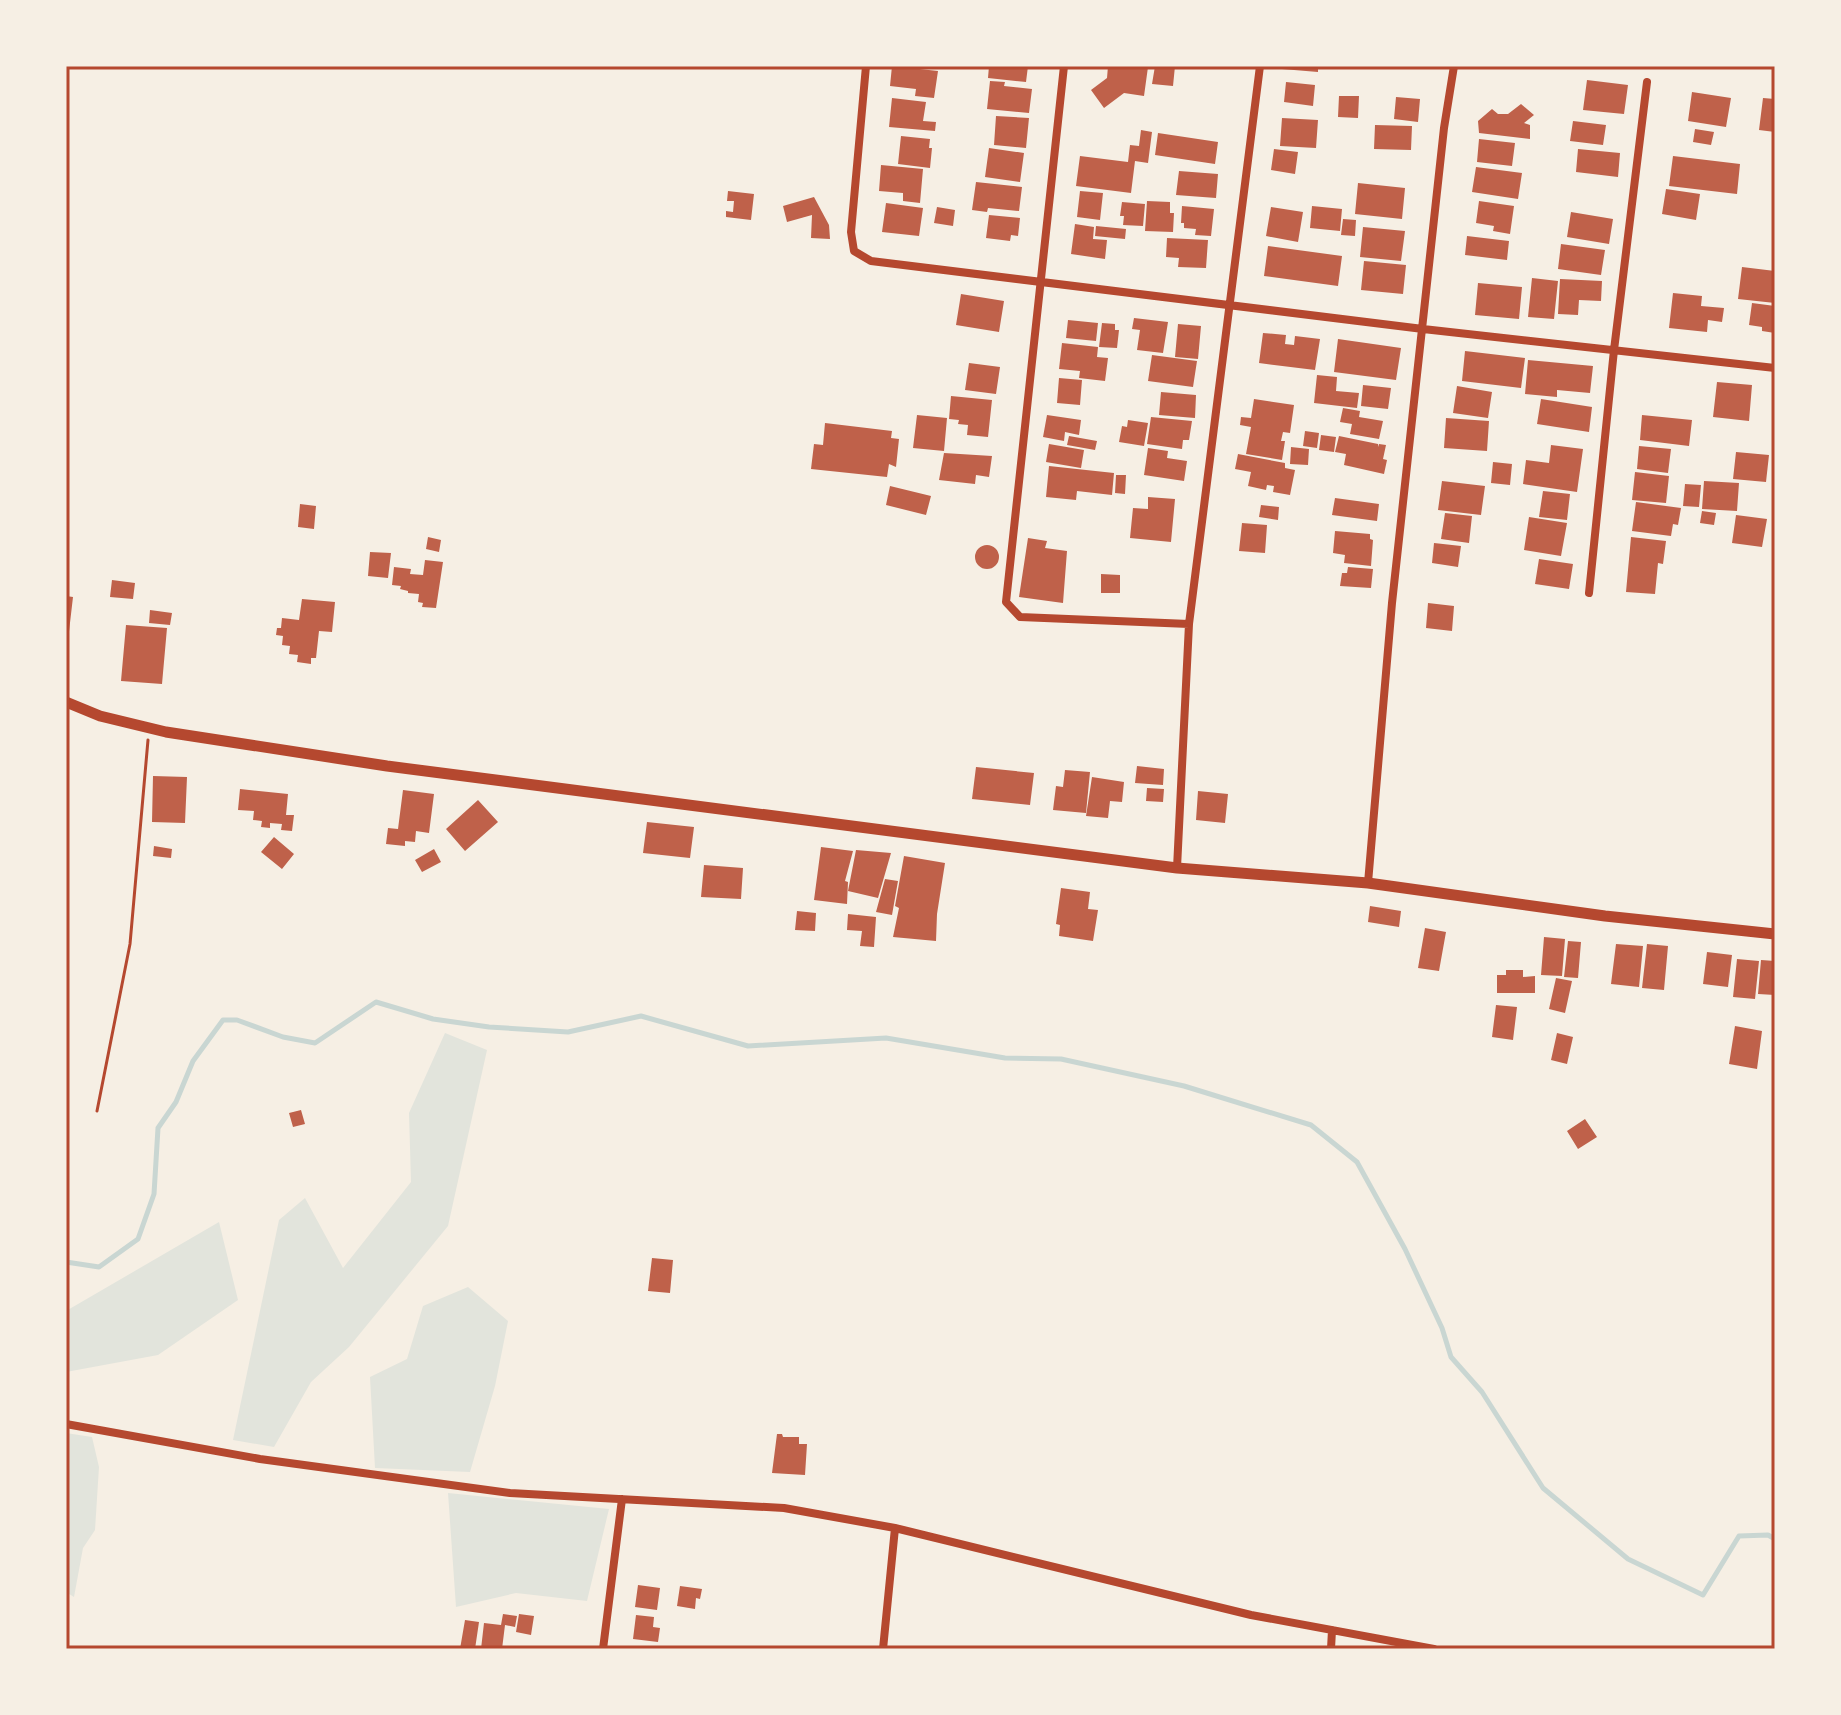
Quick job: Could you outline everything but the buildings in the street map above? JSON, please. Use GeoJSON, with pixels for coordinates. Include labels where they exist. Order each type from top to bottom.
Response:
{"type":"FeatureCollection","features":[{"type":"Feature","properties":{"kind":"main road"},"geometry":{"type":"LineString","coordinates":[[66,702],[100,716],[149,728],[403,768],[1177,868],[1368,883],[1605,916],[1775,934]]}},
{"type":"Feature","properties":{"kind":"street"},"geometry":{"type":"LineString","coordinates":[[866,66],[851,232],[854,251],[871,261],[1423,329],[1775,368]]}},
{"type":"Feature","properties":{"kind":"street"},"geometry":{"type":"LineString","coordinates":[[1064,66],[1006,602],[1020,617],[1189,624]]}},
{"type":"Feature","properties":{"kind":"street"},"geometry":{"type":"LineString","coordinates":[[1177,868],[1189,624],[1260,66]]}},
{"type":"Feature","properties":{"kind":"street"},"geometry":{"type":"LineString","coordinates":[[1368,883],[1392,603],[1444,128],[1454,66]]}},
{"type":"Feature","properties":{"kind":"street"},"geometry":{"type":"LineString","coordinates":[[1589,593],[1614,350],[1647,82]]}},
{"type":"Feature","properties":{"kind":"street"},"geometry":{"type":"LineString","coordinates":[[66,1424],[260,1459],[510,1493],[784,1508],[895,1528],[1251,1615],[1434,1649]]}},
{"type":"Feature","properties":{"kind":"street"},"geometry":{"type":"LineString","coordinates":[[603,1649],[622,1499]]}},
{"type":"Feature","properties":{"kind":"street"},"geometry":{"type":"LineString","coordinates":[[883,1649],[895,1528]]}},
{"type":"Feature","properties":{"kind":"street"},"geometry":{"type":"LineString","coordinates":[[1331,1649],[1332,1630]]}},
{"type":"Feature","properties":{"kind":"path"},"geometry":{"type":"LineString","coordinates":[[97,1111],[130,944],[149,728]]}},
{"type":"Feature","properties":{"kind":"shaded area"},"geometry":{"type":"Polygon","coordinates":[[[445,1033],[487,1050],[448,1226],[349,1347],[311,1382],[274,1447],[233,1440],[279,1220],[305,1198],[343,1268],[411,1182],[409,1113],[445,1033]]]}},
{"type":"Feature","properties":{"kind":"shaded area"},"geometry":{"type":"Polygon","coordinates":[[[219,1222],[238,1300],[158,1355],[66,1372],[66,1311],[219,1222]]]}},
{"type":"Feature","properties":{"kind":"shaded area"},"geometry":{"type":"Polygon","coordinates":[[[468,1287],[508,1321],[495,1386],[470,1472],[375,1468],[370,1377],[407,1359],[423,1306],[468,1287]]]}},
{"type":"Feature","properties":{"kind":"shaded area"},"geometry":{"type":"Polygon","coordinates":[[[66,1433],[92,1437],[99,1467],[95,1530],[83,1548],[74,1597],[66,1592],[66,1433]]]}},
{"type":"Feature","properties":{"kind":"shaded area"},"geometry":{"type":"Polygon","coordinates":[[[448,1493],[609,1509],[587,1601],[516,1593],[456,1607],[448,1493]]]}},
{"type":"Feature","properties":{"kind":"waterway"},"geometry":{"type":"LineString","coordinates":[[66,1262],[99,1267],[138,1239],[154,1194],[158,1128],[176,1102],[193,1061],[223,1020],[237,1020],[283,1037],[315,1043],[376,1002],[433,1019],[489,1027],[568,1032],[641,1016],[748,1046],[886,1038],[1005,1058],[1061,1059],[1184,1086],[1311,1125],[1357,1162],[1405,1249],[1442,1328],[1451,1357],[1482,1392],[1543,1488],[1628,1559],[1703,1595],[1739,1536],[1768,1535],[1775,1539]]}}]}
